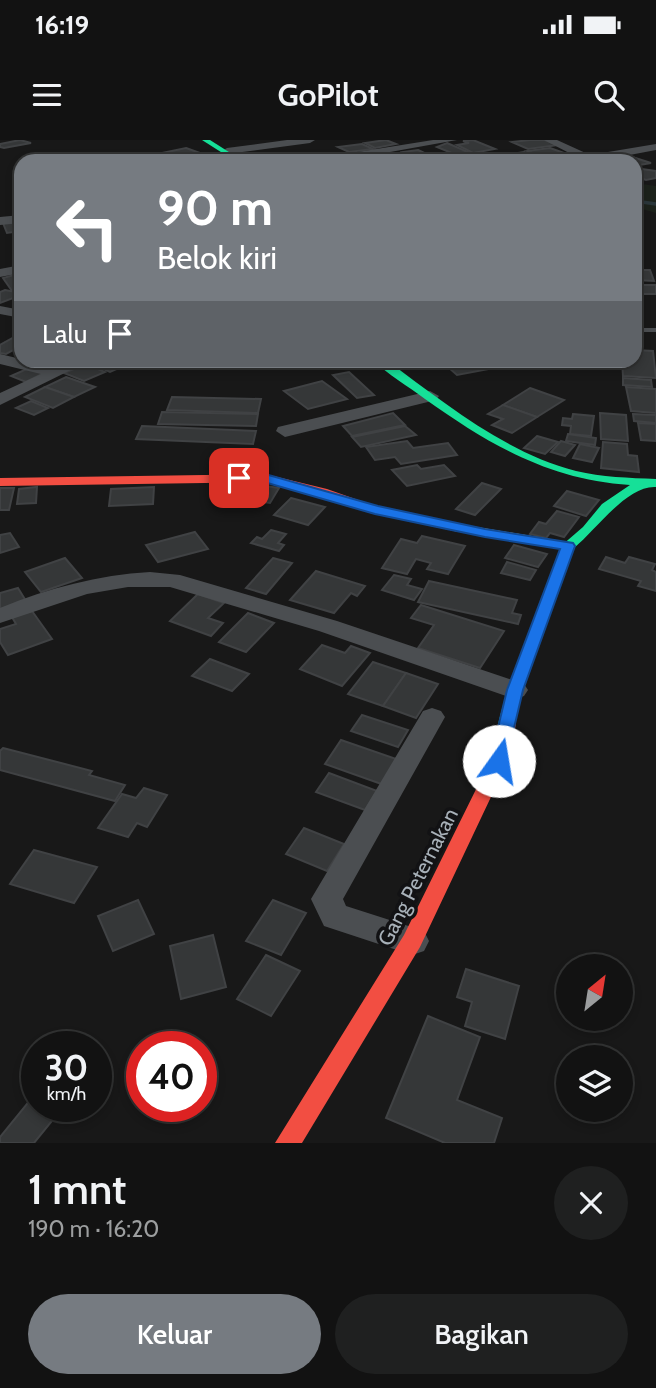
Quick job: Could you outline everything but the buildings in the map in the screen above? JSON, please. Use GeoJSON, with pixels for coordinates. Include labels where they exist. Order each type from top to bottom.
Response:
{"type":"FeatureCollection","features":[{"type":"Feature","properties":{"kind":"main road"},"geometry":{"type":"LineString","coordinates":[[205,140],[230,154]]}},
{"type":"Feature","properties":{"kind":"main road"},"geometry":{"type":"LineString","coordinates":[[390,368],[496,443],[541,463],[590,477],[650,482]]}},
{"type":"Feature","properties":{"kind":"main road"},"geometry":{"type":"LineString","coordinates":[[0,482],[265,478],[375,510],[485,533],[568,546]]}},
{"type":"Feature","properties":{"kind":"main road","name":"Gang Peternakan"},"geometry":{"type":"LineString","coordinates":[[288,1143],[412,942],[499,761],[515,690],[568,546],[588,530],[607,507],[650,482]]}},
{"type":"Feature","properties":{"kind":"street"},"geometry":{"type":"LineString","coordinates":[[244,154],[310,140]]}},
{"type":"Feature","properties":{"kind":"street"},"geometry":{"type":"LineString","coordinates":[[363,154],[452,140]]}},
{"type":"Feature","properties":{"kind":"street"},"geometry":{"type":"LineString","coordinates":[[549,140],[580,154]]}},
{"type":"Feature","properties":{"kind":"street"},"geometry":{"type":"LineString","coordinates":[[413,146],[430,154]]}},
{"type":"Feature","properties":{"kind":"street"},"geometry":{"type":"LineString","coordinates":[[622,154],[656,147]]}},
{"type":"Feature","properties":{"kind":"street"},"geometry":{"type":"LineString","coordinates":[[37,368],[57,373]]}},
{"type":"Feature","properties":{"kind":"street"},"geometry":{"type":"LineString","coordinates":[[0,400],[67,368]]}},
{"type":"Feature","properties":{"kind":"street"},"geometry":{"type":"LineString","coordinates":[[285,431],[430,396]]}},
{"type":"Feature","properties":{"kind":"street"},"geometry":{"type":"LineString","coordinates":[[0,616],[36,601],[120,580],[145,577],[172,580],[328,626],[515,690]]}},
{"type":"Feature","properties":{"kind":"street"},"geometry":{"type":"LineString","coordinates":[[412,942],[335,916],[327,899],[432,717]]}},
{"type":"Feature","properties":{"kind":"shaded area"},"geometry":{"type":"Polygon","coordinates":[[[642,184],[656,186],[656,213],[642,209],[642,184]]]}},
{"type":"Feature","properties":{"kind":"waterway"},"geometry":{"type":"LineString","coordinates":[[642,202],[656,204]]}},
{"type":"Feature","properties":{"kind":"traffic: fast"},"geometry":{"type":"LineString","coordinates":[[205,140],[228,154]]}},
{"type":"Feature","properties":{"kind":"traffic: fast"},"geometry":{"type":"LineString","coordinates":[[389,368],[491,438],[540,463],[588,477],[656,483]]}},
{"type":"Feature","properties":{"kind":"traffic: fast"},"geometry":{"type":"LineString","coordinates":[[507,724],[515,690],[568,546],[588,530],[607,507],[643,482]]}},
{"type":"Feature","properties":{"kind":"traffic: slow"},"geometry":{"type":"LineString","coordinates":[[459,528],[568,546]]}},
{"type":"Feature","properties":{"kind":"traffic: jam"},"geometry":{"type":"LineString","coordinates":[[0,482],[265,478],[322,492],[375,510],[459,528]]}},
{"type":"Feature","properties":{"kind":"traffic: jam"},"geometry":{"type":"LineString","coordinates":[[288,1143],[412,941],[499,761],[507,724]]}},
{"type":"Feature","properties":{"kind":"route"},"geometry":{"type":"LineString","coordinates":[[239,478],[265,478],[321,492],[375,510],[485,533],[568,546],[515,690],[499,761]]}}]}
